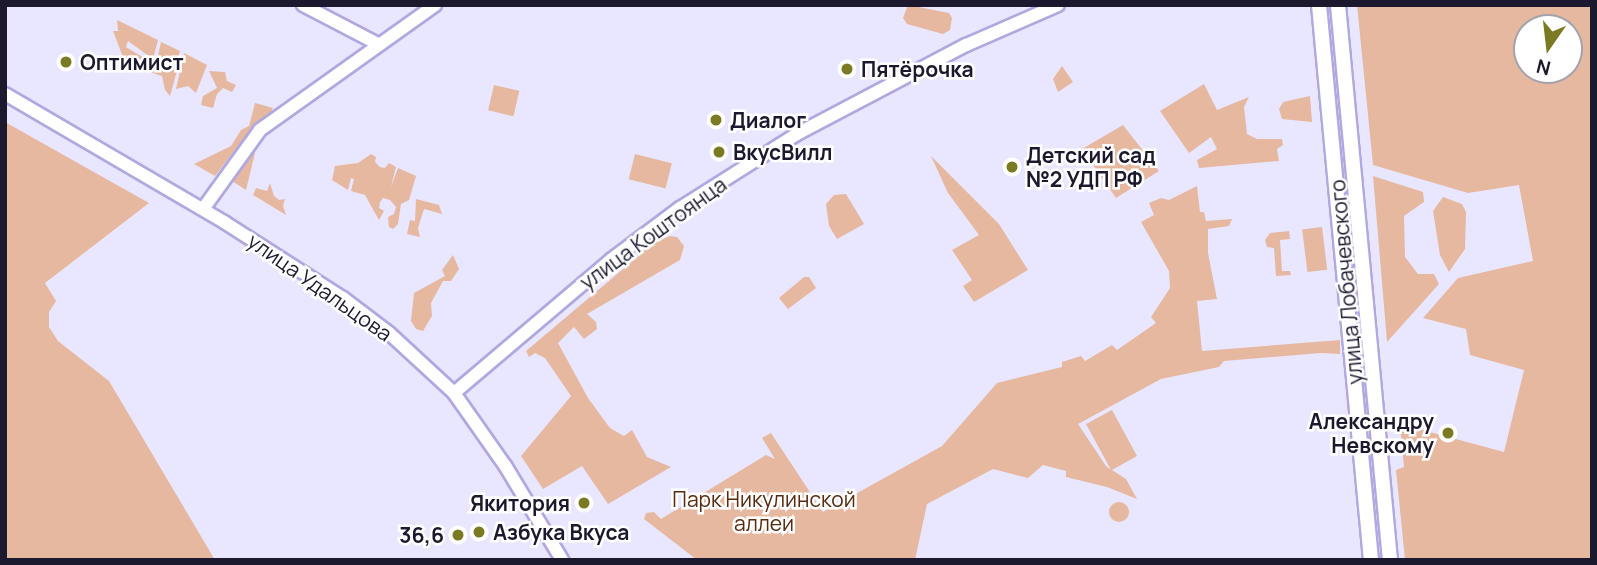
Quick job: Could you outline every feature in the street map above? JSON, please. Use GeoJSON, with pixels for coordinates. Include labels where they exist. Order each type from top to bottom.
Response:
{"type":"FeatureCollection","features":[{"type":"Feature","properties":{"kind":"main road","name":"улица Лобачевского"},"geometry":{"type":"LineString","coordinates":[[1319,5],[1371,560]]}},
{"type":"Feature","properties":{"kind":"main road","name":"улица Лобачевского"},"geometry":{"type":"LineString","coordinates":[[1338,5],[1390,560]]}},
{"type":"Feature","properties":{"kind":"street"},"geometry":{"type":"LineString","coordinates":[[303,5],[378,44]]}},
{"type":"Feature","properties":{"kind":"street"},"geometry":{"type":"LineString","coordinates":[[203,209],[260,130],[435,5]]}},
{"type":"Feature","properties":{"kind":"street","name":"улица Коштоянца"},"geometry":{"type":"LineString","coordinates":[[454,393],[611,259],[680,208],[797,134],[967,46],[1058,5]]}},
{"type":"Feature","properties":{"kind":"street","name":"улица Удальцова"},"geometry":{"type":"LineString","coordinates":[[5,94],[203,209],[343,298],[389,333],[454,393],[506,467],[562,560]]}},
{"type":"Feature","properties":{"kind":"street"},"geometry":{"type":"LineString","coordinates":[[1356,397],[1362,386],[1369,387],[1375,395]]}},
{"type":"Feature","properties":{"kind":"green space"},"geometry":{"type":"Polygon","coordinates":[[[908,5],[949,13],[952,18],[950,30],[943,34],[907,24],[903,18],[908,5]]]}},
{"type":"Feature","properties":{"kind":"green space"},"geometry":{"type":"Polygon","coordinates":[[[1357,5],[1592,5],[1592,560],[1405,560],[1396,470],[1404,467],[1400,424],[1504,452],[1524,370],[1470,355],[1466,329],[1423,318],[1458,278],[1533,261],[1519,185],[1468,193],[1373,165],[1357,5]]]}},
{"type":"Feature","properties":{"kind":"green space"},"geometry":{"type":"Polygon","coordinates":[[[117,20],[158,40],[153,59],[128,41],[126,47],[154,64],[177,71],[170,96],[165,90],[162,76],[122,63],[123,57],[113,31],[118,31],[117,20]]]}},
{"type":"Feature","properties":{"kind":"green space"},"geometry":{"type":"Polygon","coordinates":[[[161,42],[180,51],[176,66],[157,60],[161,42]]]}},
{"type":"Feature","properties":{"kind":"green space"},"geometry":{"type":"Polygon","coordinates":[[[184,53],[207,65],[196,93],[188,86],[176,89],[184,53]]]}},
{"type":"Feature","properties":{"kind":"green space"},"geometry":{"type":"Polygon","coordinates":[[[1062,66],[1073,82],[1058,92],[1053,79],[1062,66]]]}},
{"type":"Feature","properties":{"kind":"green space"},"geometry":{"type":"Polygon","coordinates":[[[209,71],[225,72],[227,81],[236,85],[232,92],[223,88],[217,94],[213,108],[201,105],[203,96],[217,88],[209,71]]]}},
{"type":"Feature","properties":{"kind":"green space"},"geometry":{"type":"Polygon","coordinates":[[[1204,84],[1217,110],[1249,97],[1244,107],[1247,134],[1257,139],[1282,139],[1283,145],[1277,149],[1279,161],[1199,168],[1197,160],[1217,149],[1211,137],[1189,153],[1160,111],[1204,84]]]}},
{"type":"Feature","properties":{"kind":"green space"},"geometry":{"type":"Polygon","coordinates":[[[494,85],[519,91],[513,116],[488,110],[494,85]]]}},
{"type":"Feature","properties":{"kind":"green space"},"geometry":{"type":"Polygon","coordinates":[[[1310,96],[1312,122],[1282,119],[1279,109],[1283,102],[1310,96]]]}},
{"type":"Feature","properties":{"kind":"green space"},"geometry":{"type":"Polygon","coordinates":[[[255,103],[273,108],[270,114],[252,128],[215,176],[194,164],[231,146],[241,130],[249,126],[255,103]]]}},
{"type":"Feature","properties":{"kind":"green space"},"geometry":{"type":"Polygon","coordinates":[[[5,122],[149,203],[45,283],[56,301],[49,312],[49,327],[58,341],[109,381],[215,560],[5,560],[5,122]]]}},
{"type":"Feature","properties":{"kind":"green space"},"geometry":{"type":"Polygon","coordinates":[[[1123,125],[1159,171],[1116,198],[1082,149],[1123,125]]]}},
{"type":"Feature","properties":{"kind":"green space"},"geometry":{"type":"Polygon","coordinates":[[[253,151],[255,153],[246,190],[232,181],[253,151]]]}},
{"type":"Feature","properties":{"kind":"green space"},"geometry":{"type":"Polygon","coordinates":[[[371,154],[376,157],[375,162],[380,167],[385,168],[389,163],[396,167],[391,187],[398,168],[416,176],[409,200],[401,204],[398,224],[393,229],[389,227],[388,217],[394,214],[396,207],[390,200],[383,198],[380,202],[379,208],[384,211],[379,220],[365,195],[351,191],[354,179],[351,178],[348,190],[332,180],[335,166],[358,163],[371,154]]]}},
{"type":"Feature","properties":{"kind":"green space"},"geometry":{"type":"Polygon","coordinates":[[[635,154],[672,163],[666,188],[629,179],[635,154]]]}},
{"type":"Feature","properties":{"kind":"green space"},"geometry":{"type":"Polygon","coordinates":[[[931,156],[999,224],[1028,270],[974,302],[963,286],[972,280],[952,250],[979,235],[948,193],[931,156]]]}},
{"type":"Feature","properties":{"kind":"green space"},"geometry":{"type":"Polygon","coordinates":[[[1373,176],[1423,192],[1424,202],[1404,216],[1405,257],[1418,274],[1434,274],[1439,284],[1387,342],[1373,176]]]}},
{"type":"Feature","properties":{"kind":"green space"},"geometry":{"type":"Polygon","coordinates":[[[270,183],[274,196],[279,200],[285,199],[283,206],[286,215],[253,195],[256,188],[267,191],[270,183]]]}},
{"type":"Feature","properties":{"kind":"green space","name":"Парк Никулинской аллеи"},"geometry":{"type":"Polygon","coordinates":[[[1197,186],[1200,212],[1204,212],[1206,221],[1232,219],[1229,226],[1208,229],[1208,253],[1217,299],[1197,301],[1202,351],[1340,340],[1340,354],[1321,353],[1224,361],[1219,367],[1161,379],[1078,424],[1111,470],[1086,424],[1112,410],[1137,456],[1112,470],[1126,479],[1137,499],[1107,487],[1066,477],[1066,471],[1043,465],[1028,478],[993,469],[927,504],[915,560],[697,560],[644,519],[646,513],[654,512],[661,519],[766,455],[775,459],[762,438],[771,433],[823,512],[942,446],[997,383],[1062,367],[1062,362],[1081,356],[1085,361],[1112,345],[1117,350],[1156,323],[1151,317],[1170,288],[1169,271],[1141,222],[1154,215],[1149,203],[1161,198],[1169,200],[1197,186]]]}},
{"type":"Feature","properties":{"kind":"green space"},"geometry":{"type":"Polygon","coordinates":[[[846,194],[864,224],[837,239],[829,226],[826,204],[834,195],[846,194]]]}},
{"type":"Feature","properties":{"kind":"green space"},"geometry":{"type":"Polygon","coordinates":[[[1443,197],[1462,204],[1466,212],[1465,249],[1449,272],[1440,255],[1433,211],[1443,197]]]}},
{"type":"Feature","properties":{"kind":"green space"},"geometry":{"type":"Polygon","coordinates":[[[416,199],[439,205],[442,214],[424,209],[418,228],[420,237],[407,234],[410,220],[415,221],[416,199]]]}},
{"type":"Feature","properties":{"kind":"green space"},"geometry":{"type":"Polygon","coordinates":[[[1322,227],[1327,270],[1307,272],[1302,229],[1322,227]]]}},
{"type":"Feature","properties":{"kind":"green space"},"geometry":{"type":"Polygon","coordinates":[[[1289,231],[1290,239],[1280,240],[1282,271],[1290,271],[1291,275],[1276,276],[1274,248],[1267,247],[1265,240],[1270,233],[1289,231]]]}},
{"type":"Feature","properties":{"kind":"green space"},"geometry":{"type":"Polygon","coordinates":[[[670,236],[677,237],[684,246],[680,260],[587,314],[596,322],[597,329],[584,339],[574,327],[558,343],[588,398],[610,428],[624,436],[632,430],[647,457],[671,467],[608,504],[582,466],[543,489],[521,456],[571,396],[545,358],[535,353],[529,357],[526,351],[655,242],[670,236]]]}},
{"type":"Feature","properties":{"kind":"green space"},"geometry":{"type":"Polygon","coordinates":[[[453,255],[459,269],[451,281],[443,281],[431,303],[432,316],[423,331],[416,329],[411,321],[414,293],[445,276],[442,270],[453,255]]]}},
{"type":"Feature","properties":{"kind":"green space"},"geometry":{"type":"Polygon","coordinates":[[[804,277],[809,277],[816,288],[788,309],[779,298],[804,277]]]}},
{"type":"Feature","properties":{"kind":"green space"},"geometry":{"type":"Polygon","coordinates":[[[1119,502],[1126,505],[1129,512],[1126,519],[1119,522],[1112,519],[1109,512],[1112,505],[1119,502]]]}},
{"type":"Feature","properties":{"kind":"place","name":"Оптимист"},"geometry":{"type":"Point","coordinates":[66,62]}},
{"type":"Feature","properties":{"kind":"place","name":"Пятёрочка"},"geometry":{"type":"Point","coordinates":[847,69]}},
{"type":"Feature","properties":{"kind":"place","name":"Диалог"},"geometry":{"type":"Point","coordinates":[716,120]}},
{"type":"Feature","properties":{"kind":"place","name":"ВкусВилл"},"geometry":{"type":"Point","coordinates":[719,152]}},
{"type":"Feature","properties":{"kind":"place","name":"Детский сад №2 УДП РФ"},"geometry":{"type":"Point","coordinates":[1012,167]}},
{"type":"Feature","properties":{"kind":"place","name":"Александру Невскому"},"geometry":{"type":"Point","coordinates":[1448,433]}},
{"type":"Feature","properties":{"kind":"place","name":"Якитория"},"geometry":{"type":"Point","coordinates":[584,503]}},
{"type":"Feature","properties":{"kind":"place","name":"Азбука Вкуса"},"geometry":{"type":"Point","coordinates":[479,532]}},
{"type":"Feature","properties":{"kind":"place","name":"36,6"},"geometry":{"type":"Point","coordinates":[458,535]}}]}
